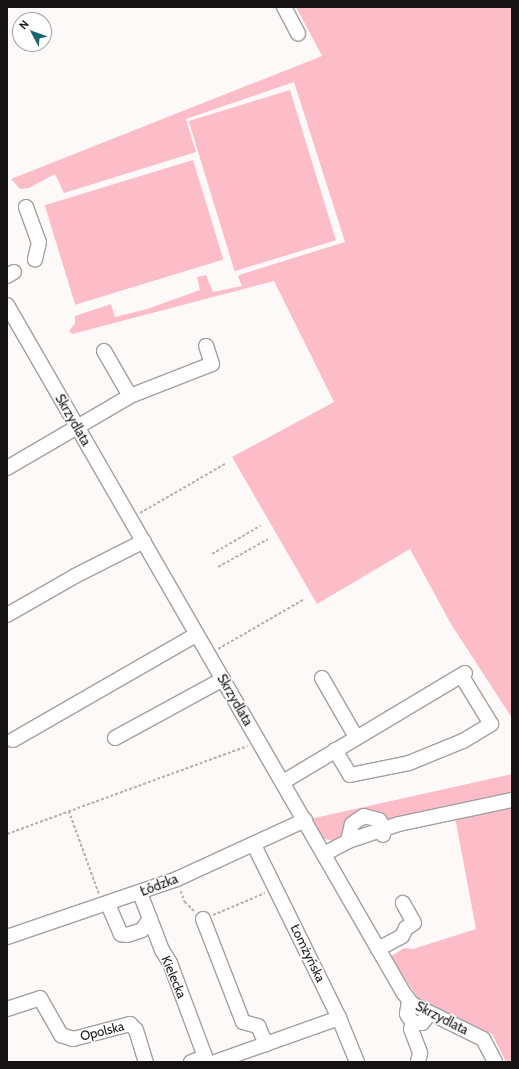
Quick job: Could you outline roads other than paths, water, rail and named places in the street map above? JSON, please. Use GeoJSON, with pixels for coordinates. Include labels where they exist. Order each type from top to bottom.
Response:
{"type":"FeatureCollection","features":[{"type":"Feature","properties":{"kind":"street"},"geometry":{"type":"LineString","coordinates":[[284,7],[298,33]]}},
{"type":"Feature","properties":{"kind":"street"},"geometry":{"type":"LineString","coordinates":[[26,207],[38,242],[35,260]]}},
{"type":"Feature","properties":{"kind":"street","name":"Skrzydlata"},"geometry":{"type":"LineString","coordinates":[[7,305],[305,820],[329,851],[378,949],[409,1001],[483,1039],[495,1062]]}},
{"type":"Feature","properties":{"kind":"street"},"geometry":{"type":"LineString","coordinates":[[7,468],[130,396],[212,364],[206,346]]}},
{"type":"Feature","properties":{"kind":"street"},"geometry":{"type":"LineString","coordinates":[[104,351],[130,396]]}},
{"type":"Feature","properties":{"kind":"street"},"geometry":{"type":"LineString","coordinates":[[7,615],[75,576],[144,541]]}},
{"type":"Feature","properties":{"kind":"street"},"geometry":{"type":"LineString","coordinates":[[13,740],[197,634]]}},
{"type":"Feature","properties":{"kind":"street"},"geometry":{"type":"LineString","coordinates":[[283,782],[356,737],[463,674],[491,724],[463,741],[409,763],[350,775],[336,750]]}},
{"type":"Feature","properties":{"kind":"street"},"geometry":{"type":"LineString","coordinates":[[115,738],[223,678]]}},
{"type":"Feature","properties":{"kind":"street"},"geometry":{"type":"LineString","coordinates":[[322,678],[356,737]]}},
{"type":"Feature","properties":{"kind":"street"},"geometry":{"type":"LineString","coordinates":[[384,828],[512,800]]}},
{"type":"Feature","properties":{"kind":"street"},"geometry":{"type":"LineString","coordinates":[[329,851],[348,841],[350,827],[361,816],[373,817],[384,828]]}},
{"type":"Feature","properties":{"kind":"street","name":"Łódzka"},"geometry":{"type":"LineString","coordinates":[[7,937],[140,893],[176,879],[254,845],[305,820]]}},
{"type":"Feature","properties":{"kind":"street"},"geometry":{"type":"LineString","coordinates":[[329,851],[348,850],[374,841],[383,835],[384,828]]}},
{"type":"Feature","properties":{"kind":"street","name":"Łomżyńska"},"geometry":{"type":"LineString","coordinates":[[254,845],[339,1018],[357,1062]]}},
{"type":"Feature","properties":{"kind":"street","name":"Kielecka"},"geometry":{"type":"LineString","coordinates":[[140,893],[162,950],[170,963],[209,1060]]}},
{"type":"Feature","properties":{"kind":"street"},"geometry":{"type":"LineString","coordinates":[[378,949],[402,936],[406,928],[414,923],[402,902]]}},
{"type":"Feature","properties":{"kind":"street"},"geometry":{"type":"LineString","coordinates":[[106,904],[121,934],[127,935],[142,930],[150,919]]}},
{"type":"Feature","properties":{"kind":"street"},"geometry":{"type":"LineString","coordinates":[[203,919],[243,1022],[258,1026],[266,1044]]}},
{"type":"Feature","properties":{"kind":"street","name":"Opolska"},"geometry":{"type":"LineString","coordinates":[[7,1009],[40,998],[61,1035],[73,1039],[130,1024],[136,1030],[146,1062]]}},
{"type":"Feature","properties":{"kind":"street"},"geometry":{"type":"LineString","coordinates":[[409,1001],[407,1014],[412,1023],[411,1029],[420,1053],[418,1062]]}},
{"type":"Feature","properties":{"kind":"street"},"geometry":{"type":"LineString","coordinates":[[412,1023],[422,1023],[430,1013]]}},
{"type":"Feature","properties":{"kind":"street"},"geometry":{"type":"LineString","coordinates":[[190,1062],[209,1060],[266,1044],[339,1018]]}}]}
